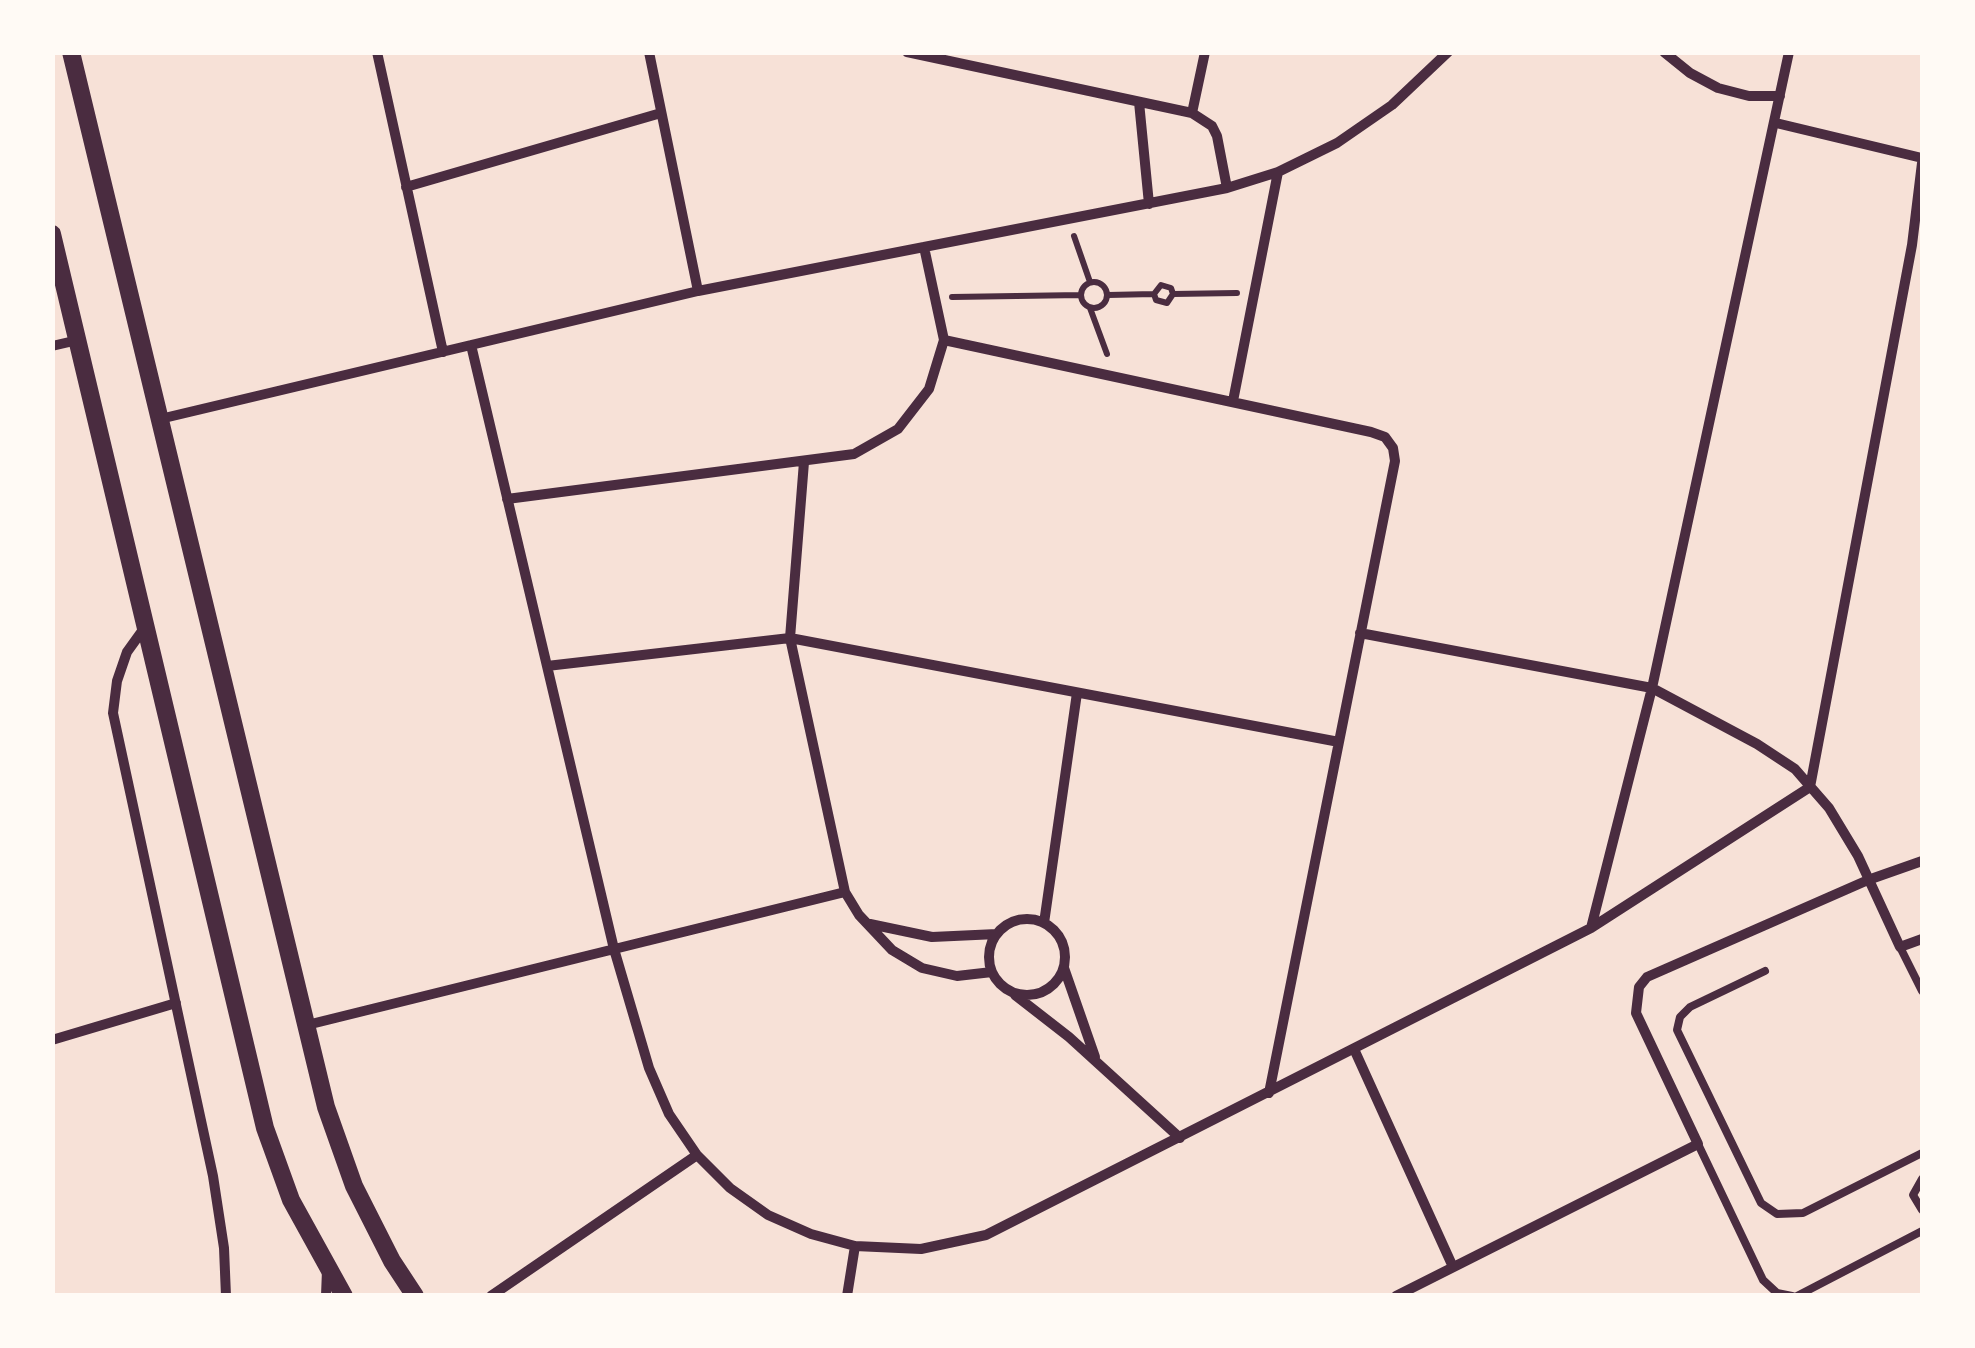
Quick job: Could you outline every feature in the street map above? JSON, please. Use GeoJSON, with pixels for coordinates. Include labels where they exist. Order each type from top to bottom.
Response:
{"type":"FeatureCollection","features":[{"type":"Feature","properties":{"kind":"street"},"geometry":{"type":"LineString","coordinates":[[71,52],[326,1107],[354,1186],[392,1261],[415,1296]]}},
{"type":"Feature","properties":{"kind":"street"},"geometry":{"type":"LineString","coordinates":[[378,52],[443,352]]}},
{"type":"Feature","properties":{"kind":"street"},"geometry":{"type":"LineString","coordinates":[[649,52],[698,291]]}},
{"type":"Feature","properties":{"kind":"street"},"geometry":{"type":"LineString","coordinates":[[906,52],[958,58],[1192,113],[1212,126],[1218,136],[1227,188]]}},
{"type":"Feature","properties":{"kind":"street"},"geometry":{"type":"LineString","coordinates":[[1192,113],[1205,52]]}},
{"type":"Feature","properties":{"kind":"street"},"geometry":{"type":"LineString","coordinates":[[160,419],[698,291],[1227,188],[1278,172],[1337,142],[1392,105],[1448,52]]}},
{"type":"Feature","properties":{"kind":"street"},"geometry":{"type":"LineString","coordinates":[[1664,52],[1718,88],[1749,96],[1780,96]]}},
{"type":"Feature","properties":{"kind":"street"},"geometry":{"type":"LineString","coordinates":[[1592,928],[1652,688],[1789,52]]}},
{"type":"Feature","properties":{"kind":"street"},"geometry":{"type":"LineString","coordinates":[[1139,102],[1149,204]]}},
{"type":"Feature","properties":{"kind":"street"},"geometry":{"type":"LineString","coordinates":[[406,187],[661,113]]}},
{"type":"Feature","properties":{"kind":"street"},"geometry":{"type":"LineString","coordinates":[[471,345],[614,949],[649,1068],[669,1114],[697,1156],[730,1188],[768,1215],[810,1234],[855,1246],[921,1249],[986,1236],[1592,928],[1810,787],[1917,246],[1922,161],[1776,122]]}},
{"type":"Feature","properties":{"kind":"street"},"geometry":{"type":"LineString","coordinates":[[1232,401],[1278,172]]}},
{"type":"Feature","properties":{"kind":"street"},"geometry":{"type":"LineString","coordinates":[[52,234],[266,1128],[291,1200],[344,1296]]}},
{"type":"Feature","properties":{"kind":"street"},"geometry":{"type":"LineString","coordinates":[[507,499],[854,454],[898,429],[929,388],[944,340],[924,247]]}},
{"type":"Feature","properties":{"kind":"street"},"geometry":{"type":"LineString","coordinates":[[52,346],[78,340]]}},
{"type":"Feature","properties":{"kind":"street"},"geometry":{"type":"LineString","coordinates":[[944,340],[1372,432],[1384,437],[1393,448],[1394,461],[1270,1093]]}},
{"type":"Feature","properties":{"kind":"street"},"geometry":{"type":"LineString","coordinates":[[804,462],[790,638],[846,892],[892,950],[922,968],[957,976],[992,972]]}},
{"type":"Feature","properties":{"kind":"street"},"geometry":{"type":"LineString","coordinates":[[146,626],[127,652],[116,682],[113,713],[213,1176],[224,1248],[226,1296]]}},
{"type":"Feature","properties":{"kind":"street"},"geometry":{"type":"LineString","coordinates":[[1360,633],[1652,688],[1777,754],[1810,787],[1845,832],[1900,947],[1922,939]]}},
{"type":"Feature","properties":{"kind":"street"},"geometry":{"type":"LineString","coordinates":[[547,666],[790,638],[1339,742]]}},
{"type":"Feature","properties":{"kind":"street"},"geometry":{"type":"LineString","coordinates":[[1044,923],[1077,692]]}},
{"type":"Feature","properties":{"kind":"street"},"geometry":{"type":"LineString","coordinates":[[1396,1296],[1698,1144],[1636,1013],[1638,987],[1646,976],[1922,860]]}},
{"type":"Feature","properties":{"kind":"street"},"geometry":{"type":"LineString","coordinates":[[308,1026],[846,892]]}},
{"type":"Feature","properties":{"kind":"street"},"geometry":{"type":"LineString","coordinates":[[1010,991],[1036,994],[1058,980],[1064,968],[1062,942],[1044,923],[1018,920],[997,934],[991,946],[992,972],[999,983],[1097,1062],[1180,1138]]}},
{"type":"Feature","properties":{"kind":"street"},"geometry":{"type":"LineString","coordinates":[[869,924],[932,936],[997,934]]}},
{"type":"Feature","properties":{"kind":"street"},"geometry":{"type":"LineString","coordinates":[[1064,968],[1097,1062]]}},
{"type":"Feature","properties":{"kind":"street"},"geometry":{"type":"LineString","coordinates":[[52,1040],[176,1003]]}},
{"type":"Feature","properties":{"kind":"street"},"geometry":{"type":"LineString","coordinates":[[1354,1049],[1453,1267]]}},
{"type":"Feature","properties":{"kind":"street"},"geometry":{"type":"LineString","coordinates":[[490,1296],[697,1156]]}},
{"type":"Feature","properties":{"kind":"street"},"geometry":{"type":"LineString","coordinates":[[847,1296],[855,1246]]}},
{"type":"Feature","properties":{"kind":"street"},"geometry":{"type":"LineString","coordinates":[[326,1269],[326,1296]]}},
{"type":"Feature","properties":{"kind":"street"},"geometry":{"type":"LineString","coordinates":[[1424,1281],[1432,1296]]}},
{"type":"Feature","properties":{"kind":"lane"},"geometry":{"type":"LineString","coordinates":[[1900,947],[1922,991]]}},
{"type":"Feature","properties":{"kind":"lane"},"geometry":{"type":"LineString","coordinates":[[1765,970],[1690,1007],[1680,1017],[1677,1030],[1761,1203],[1777,1214],[1804,1213],[1922,1152]]}},
{"type":"Feature","properties":{"kind":"lane"},"geometry":{"type":"LineString","coordinates":[[1698,1144],[1763,1280],[1777,1293],[1794,1296],[1922,1230]]}},
{"type":"Feature","properties":{"kind":"lane"},"geometry":{"type":"LineString","coordinates":[[1922,1179],[1914,1195],[1922,1210]]}},
{"type":"Feature","properties":{"kind":"path"},"geometry":{"type":"LineString","coordinates":[[1069,219],[1090,282]]}},
{"type":"Feature","properties":{"kind":"path"},"geometry":{"type":"LineString","coordinates":[[1090,282],[1106,287],[1108,294],[1106,303],[1090,308]]}},
{"type":"Feature","properties":{"kind":"path"},"geometry":{"type":"LineString","coordinates":[[1081,295],[1090,282]]}},
{"type":"Feature","properties":{"kind":"path"},"geometry":{"type":"LineString","coordinates":[[1108,294],[1154,294],[1156,300],[1167,303],[1173,294],[1254,293]]}},
{"type":"Feature","properties":{"kind":"path"},"geometry":{"type":"LineString","coordinates":[[934,297],[1081,295]]}},
{"type":"Feature","properties":{"kind":"path"},"geometry":{"type":"LineString","coordinates":[[1081,295],[1090,308],[1116,377]]}}]}
